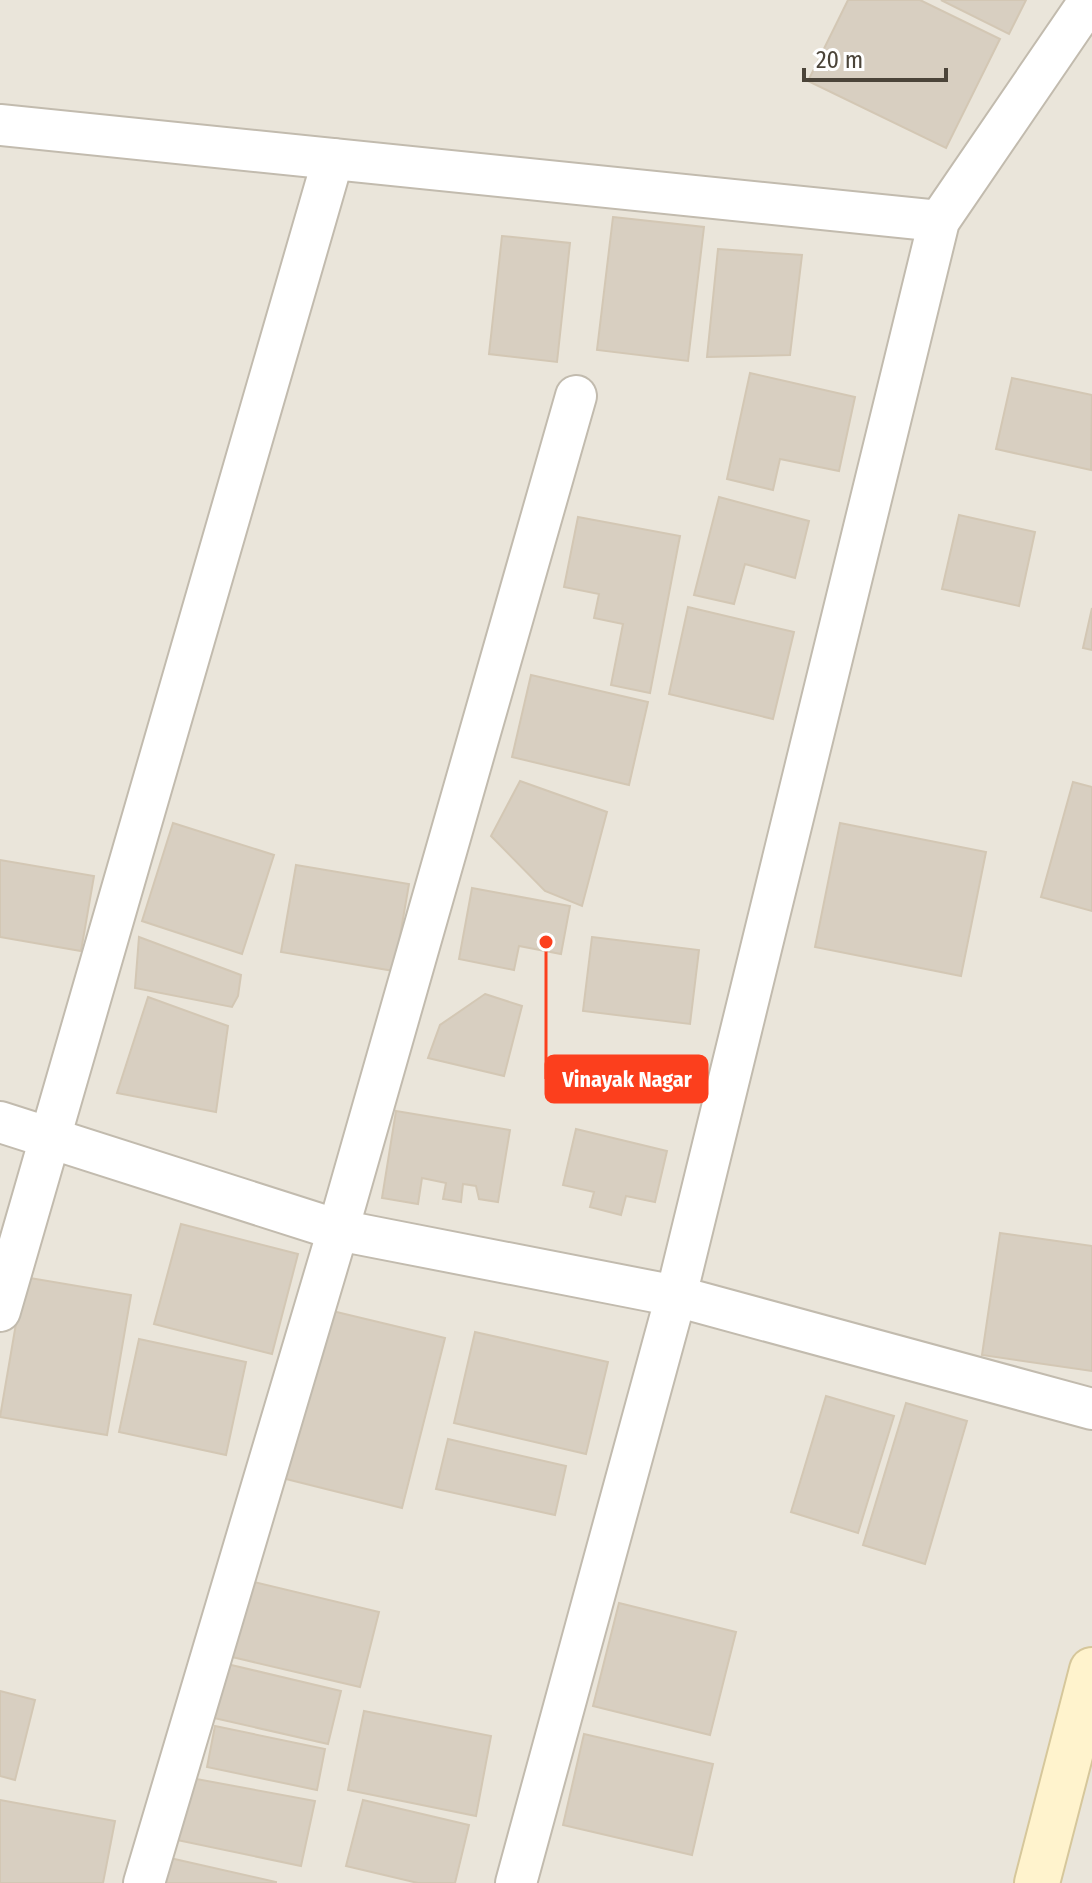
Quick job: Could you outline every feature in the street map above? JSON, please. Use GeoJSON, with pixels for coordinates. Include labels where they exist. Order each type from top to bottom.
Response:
{"type":"FeatureCollection","features":[{"type":"Feature","properties":{"kind":"street"},"geometry":{"type":"LineString","coordinates":[[516,1883],[676,1296],[939,221],[1090,0]]}},
{"type":"Feature","properties":{"kind":"street"},"geometry":{"type":"LineString","coordinates":[[0,125],[939,221]]}},
{"type":"Feature","properties":{"kind":"street"},"geometry":{"type":"LineString","coordinates":[[0,1311],[333,159]]}},
{"type":"Feature","properties":{"kind":"street"},"geometry":{"type":"LineString","coordinates":[[144,1883],[338,1230],[576,396]]}},
{"type":"Feature","properties":{"kind":"street"},"geometry":{"type":"LineString","coordinates":[[0,1122],[49,1134],[338,1230],[676,1296],[1092,1409]]}},
{"type":"Feature","properties":{"kind":"street"},"geometry":{"type":"LineString","coordinates":[[1037,1883],[1092,1670]]}},
{"type":"Feature","properties":{"kind":"shaded area"},"geometry":{"type":"Polygon","coordinates":[[[0,0],[1092,0],[1092,1883],[0,1883],[0,0]]]}},
{"type":"Feature","properties":{"kind":"building"},"geometry":{"type":"Polygon","coordinates":[[[848,0],[920,0],[1000,39],[946,148],[808,81],[848,0]]]}},
{"type":"Feature","properties":{"kind":"building"},"geometry":{"type":"Polygon","coordinates":[[[941,0],[1026,0],[1009,34],[941,0]]]}},
{"type":"Feature","properties":{"kind":"building"},"geometry":{"type":"Polygon","coordinates":[[[613,217],[704,227],[688,361],[597,350],[613,217]]]}},
{"type":"Feature","properties":{"kind":"building"},"geometry":{"type":"Polygon","coordinates":[[[502,236],[570,243],[557,362],[489,354],[502,236]]]}},
{"type":"Feature","properties":{"kind":"building"},"geometry":{"type":"Polygon","coordinates":[[[718,249],[802,255],[790,355],[707,357],[718,249]]]}},
{"type":"Feature","properties":{"kind":"building"},"geometry":{"type":"Polygon","coordinates":[[[750,373],[855,397],[839,471],[780,459],[773,490],[727,479],[750,373]]]}},
{"type":"Feature","properties":{"kind":"building"},"geometry":{"type":"Polygon","coordinates":[[[1012,378],[1092,395],[1091,470],[996,449],[1012,378]]]}},
{"type":"Feature","properties":{"kind":"building"},"geometry":{"type":"Polygon","coordinates":[[[719,497],[809,521],[795,578],[745,564],[734,604],[694,595],[719,497]]]}},
{"type":"Feature","properties":{"kind":"building"},"geometry":{"type":"Polygon","coordinates":[[[959,515],[1035,532],[1019,606],[942,589],[959,515]]]}},
{"type":"Feature","properties":{"kind":"building"},"geometry":{"type":"Polygon","coordinates":[[[578,517],[680,536],[650,693],[611,685],[623,624],[594,618],[599,594],[564,587],[578,517]]]}},
{"type":"Feature","properties":{"kind":"building"},"geometry":{"type":"Polygon","coordinates":[[[688,607],[794,632],[773,719],[669,694],[688,607]]]}},
{"type":"Feature","properties":{"kind":"building"},"geometry":{"type":"Polygon","coordinates":[[[1092,608],[1092,650],[1083,648],[1092,608]]]}},
{"type":"Feature","properties":{"kind":"building"},"geometry":{"type":"Polygon","coordinates":[[[531,675],[648,702],[629,785],[512,757],[531,675]]]}},
{"type":"Feature","properties":{"kind":"building"},"geometry":{"type":"Polygon","coordinates":[[[520,781],[607,812],[582,906],[545,891],[491,836],[520,781]]]}},
{"type":"Feature","properties":{"kind":"building"},"geometry":{"type":"Polygon","coordinates":[[[1073,782],[1092,787],[1092,911],[1041,897],[1073,782]]]}},
{"type":"Feature","properties":{"kind":"building"},"geometry":{"type":"Polygon","coordinates":[[[173,823],[274,855],[242,954],[142,921],[173,823]]]}},
{"type":"Feature","properties":{"kind":"building"},"geometry":{"type":"Polygon","coordinates":[[[840,823],[986,852],[961,976],[815,947],[840,823]]]}},
{"type":"Feature","properties":{"kind":"building"},"geometry":{"type":"Polygon","coordinates":[[[0,860],[94,876],[81,951],[0,937],[0,860]]]}},
{"type":"Feature","properties":{"kind":"building"},"geometry":{"type":"Polygon","coordinates":[[[296,865],[409,884],[394,971],[281,952],[296,865]]]}},
{"type":"Feature","properties":{"kind":"building"},"geometry":{"type":"Polygon","coordinates":[[[472,888],[570,906],[561,954],[519,946],[514,970],[459,959],[472,888]]]}},
{"type":"Feature","properties":{"kind":"building"},"geometry":{"type":"Polygon","coordinates":[[[139,937],[241,975],[238,996],[232,1007],[135,988],[139,937]]]}},
{"type":"Feature","properties":{"kind":"building"},"geometry":{"type":"Polygon","coordinates":[[[592,937],[699,950],[690,1024],[583,1011],[592,937]]]}},
{"type":"Feature","properties":{"kind":"building"},"geometry":{"type":"Polygon","coordinates":[[[485,994],[522,1006],[504,1076],[428,1058],[440,1025],[485,994]]]}},
{"type":"Feature","properties":{"kind":"building"},"geometry":{"type":"Polygon","coordinates":[[[148,997],[228,1026],[216,1112],[117,1093],[148,997]]]}},
{"type":"Feature","properties":{"kind":"building"},"geometry":{"type":"Polygon","coordinates":[[[396,1111],[510,1130],[498,1202],[479,1199],[476,1186],[463,1184],[461,1202],[443,1199],[446,1183],[422,1178],[418,1204],[382,1198],[396,1111]]]}},
{"type":"Feature","properties":{"kind":"building"},"geometry":{"type":"Polygon","coordinates":[[[576,1129],[667,1151],[655,1202],[626,1196],[621,1215],[590,1207],[594,1192],[563,1185],[576,1129]]]}},
{"type":"Feature","properties":{"kind":"building"},"geometry":{"type":"Polygon","coordinates":[[[181,1224],[298,1254],[272,1354],[154,1324],[181,1224]]]}},
{"type":"Feature","properties":{"kind":"building"},"geometry":{"type":"Polygon","coordinates":[[[1000,1233],[1092,1246],[1092,1371],[982,1355],[1000,1233]]]}},
{"type":"Feature","properties":{"kind":"building"},"geometry":{"type":"Polygon","coordinates":[[[24,1277],[131,1295],[107,1435],[0,1417],[24,1277]]]}},
{"type":"Feature","properties":{"kind":"building"},"geometry":{"type":"Polygon","coordinates":[[[324,1309],[445,1338],[402,1508],[282,1478],[324,1309]]]}},
{"type":"Feature","properties":{"kind":"building"},"geometry":{"type":"Polygon","coordinates":[[[475,1332],[608,1362],[586,1454],[454,1423],[475,1332]]]}},
{"type":"Feature","properties":{"kind":"building"},"geometry":{"type":"Polygon","coordinates":[[[139,1339],[246,1362],[226,1455],[119,1432],[139,1339]]]}},
{"type":"Feature","properties":{"kind":"building"},"geometry":{"type":"Polygon","coordinates":[[[826,1396],[894,1416],[858,1533],[791,1512],[826,1396]]]}},
{"type":"Feature","properties":{"kind":"building"},"geometry":{"type":"Polygon","coordinates":[[[906,1403],[967,1421],[925,1564],[863,1545],[906,1403]]]}},
{"type":"Feature","properties":{"kind":"building"},"geometry":{"type":"Polygon","coordinates":[[[448,1439],[566,1466],[555,1515],[436,1489],[448,1439]]]}},
{"type":"Feature","properties":{"kind":"building"},"geometry":{"type":"Polygon","coordinates":[[[250,1581],[379,1612],[360,1687],[232,1657],[250,1581]]]}},
{"type":"Feature","properties":{"kind":"building"},"geometry":{"type":"Polygon","coordinates":[[[619,1603],[736,1632],[710,1735],[593,1706],[619,1603]]]}},
{"type":"Feature","properties":{"kind":"building"},"geometry":{"type":"Polygon","coordinates":[[[227,1664],[341,1691],[328,1744],[214,1718],[227,1664]]]}},
{"type":"Feature","properties":{"kind":"building"},"geometry":{"type":"Polygon","coordinates":[[[0,1691],[35,1700],[15,1780],[0,1776],[0,1691]]]}},
{"type":"Feature","properties":{"kind":"building"},"geometry":{"type":"Polygon","coordinates":[[[364,1711],[491,1736],[476,1816],[348,1790],[364,1711]]]}},
{"type":"Feature","properties":{"kind":"building"},"geometry":{"type":"Polygon","coordinates":[[[215,1726],[325,1749],[317,1790],[207,1767],[215,1726]]]}},
{"type":"Feature","properties":{"kind":"building"},"geometry":{"type":"Polygon","coordinates":[[[584,1734],[713,1764],[692,1855],[563,1825],[584,1734]]]}},
{"type":"Feature","properties":{"kind":"building"},"geometry":{"type":"Polygon","coordinates":[[[191,1778],[315,1801],[301,1866],[177,1840],[191,1778]]]}},
{"type":"Feature","properties":{"kind":"building"},"geometry":{"type":"Polygon","coordinates":[[[0,1800],[115,1821],[103,1883],[0,1883],[0,1800]]]}},
{"type":"Feature","properties":{"kind":"building"},"geometry":{"type":"Polygon","coordinates":[[[363,1800],[469,1825],[455,1883],[418,1883],[346,1866],[363,1800]]]}},
{"type":"Feature","properties":{"kind":"building"},"geometry":{"type":"Polygon","coordinates":[[[170,1858],[276,1882],[276,1883],[164,1883],[170,1858]]]}},
{"type":"Feature","properties":{"kind":"place","name":"Vinayak Nagar"},"geometry":{"type":"Point","coordinates":[546,942]}}]}
